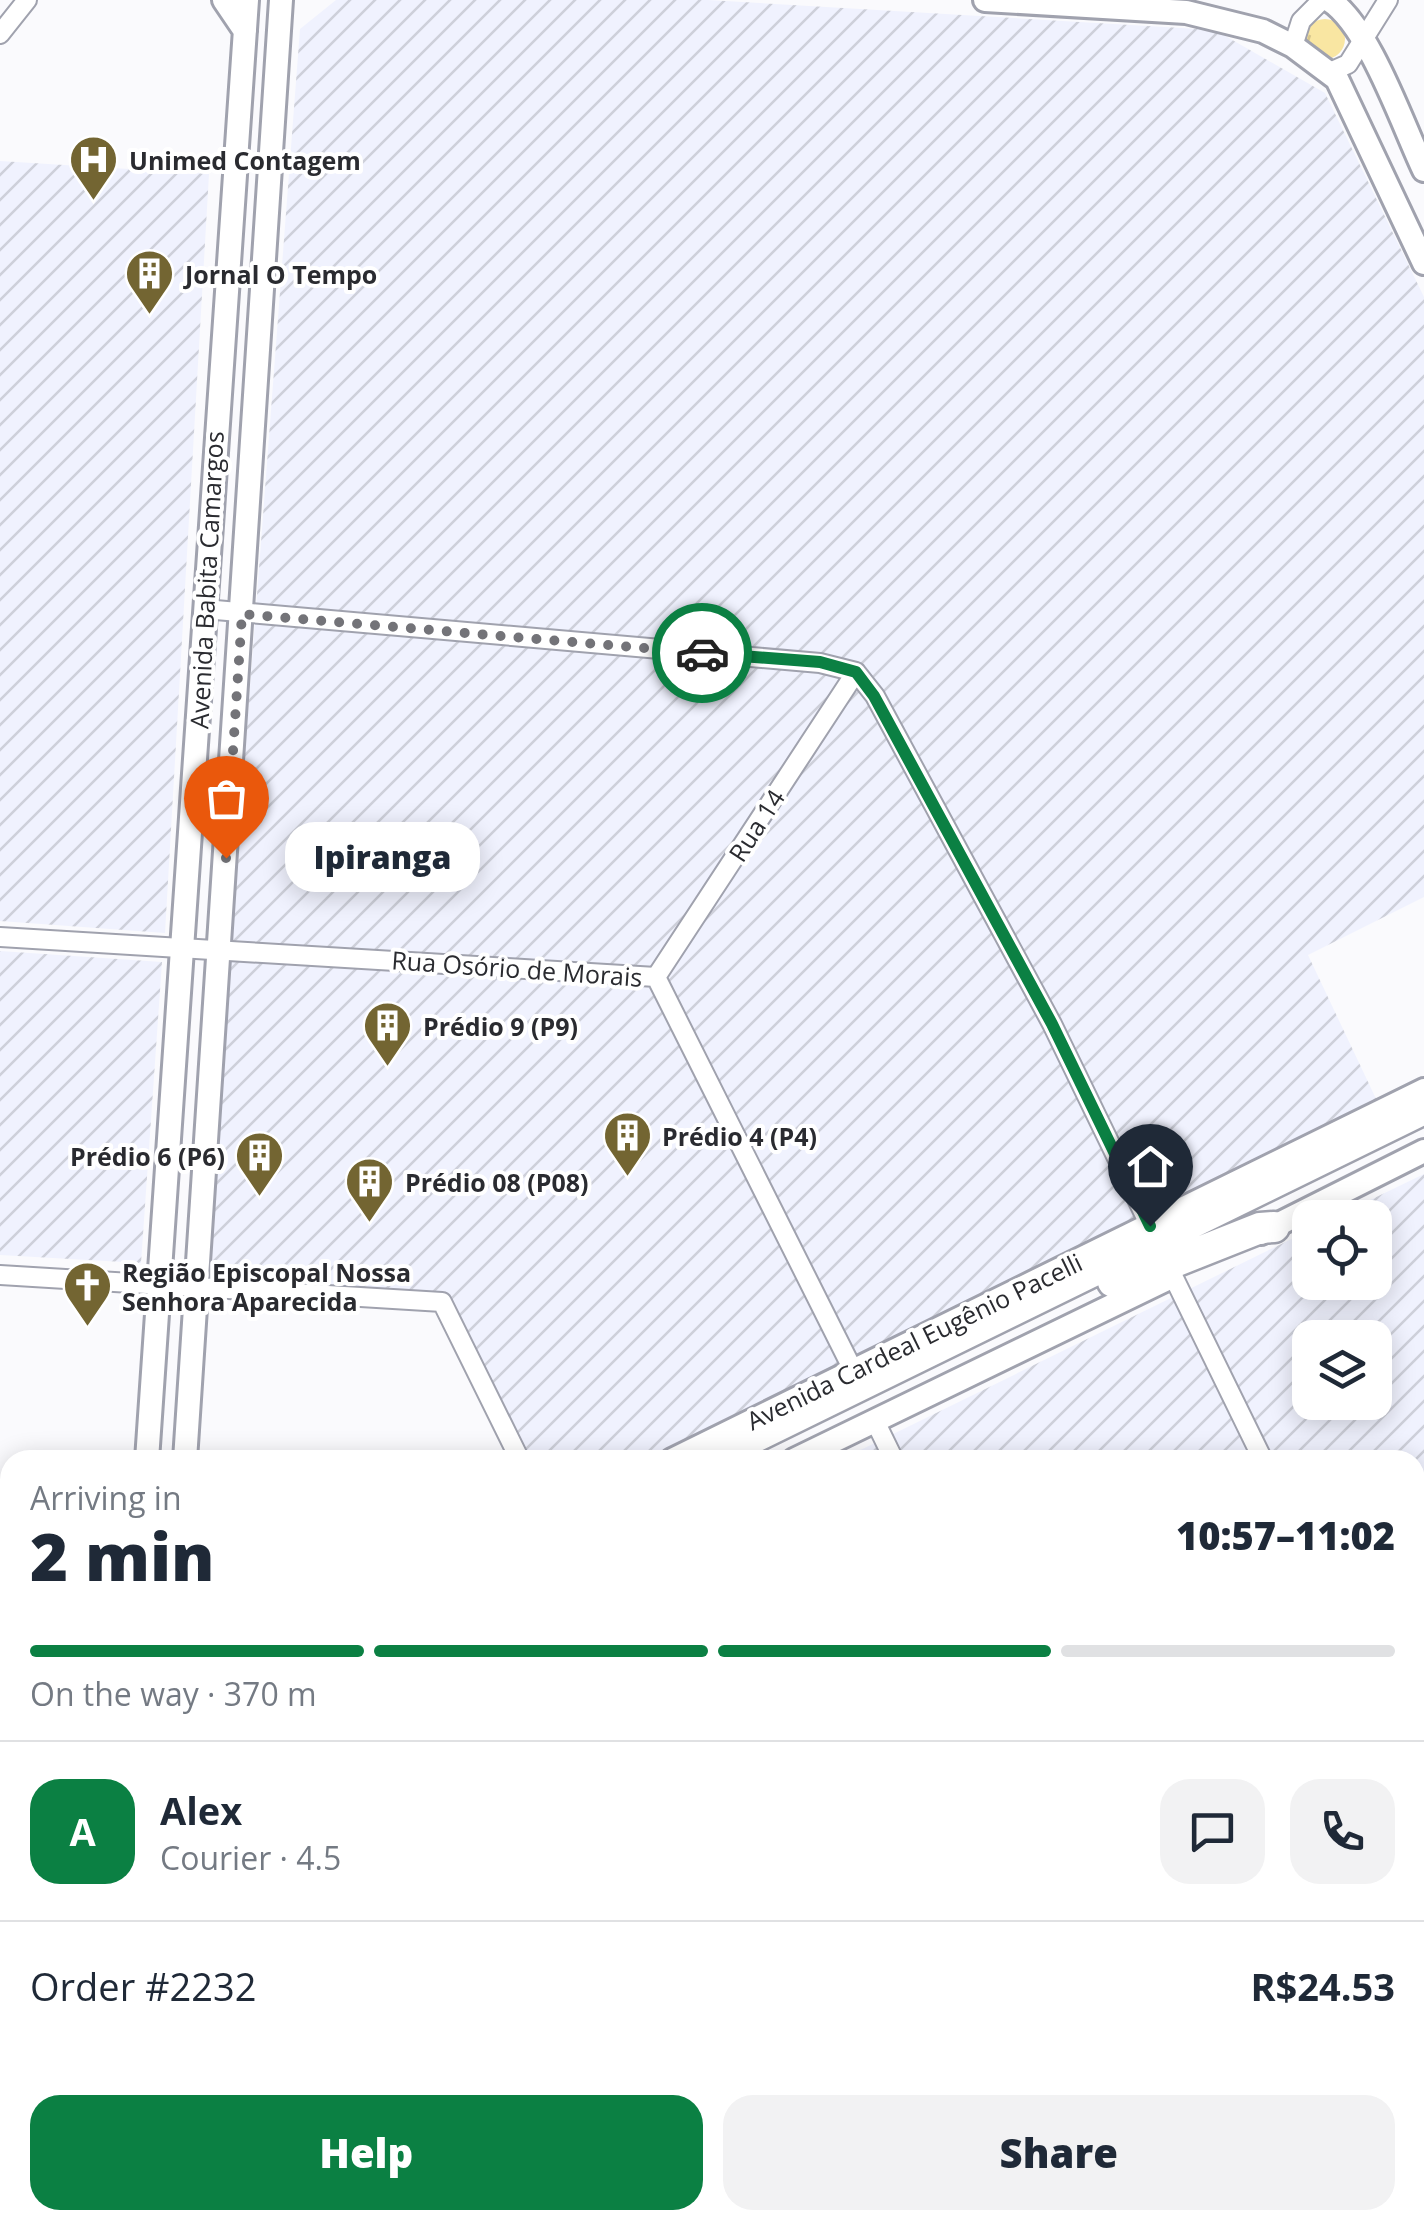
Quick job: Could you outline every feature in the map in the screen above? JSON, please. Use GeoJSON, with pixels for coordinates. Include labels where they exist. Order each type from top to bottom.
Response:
{"type":"FeatureCollection","features":[{"type":"Feature","properties":{"kind":"highway","name":"Avenida Cardeal Eugênio Pacelli"},"geometry":{"type":"LineString","coordinates":[[768,1450],[1113,1282],[1362,1150],[1424,1110]]}},
{"type":"Feature","properties":{"kind":"highway","name":"Avenida Cardeal Eugênio Pacelli"},"geometry":{"type":"LineString","coordinates":[[728,1450],[1234,1203],[1362,1150],[1424,1130]]}},
{"type":"Feature","properties":{"kind":"highway"},"geometry":{"type":"LineString","coordinates":[[1150,1226],[1234,1203]]}},
{"type":"Feature","properties":{"kind":"highway"},"geometry":{"type":"LineString","coordinates":[[1113,1282],[1129,1280],[1260,1228],[1274,1227]]}},
{"type":"Feature","properties":{"kind":"main road"},"geometry":{"type":"LineString","coordinates":[[224,0],[245,31]]}},
{"type":"Feature","properties":{"kind":"main road","name":"Avenida Babita Camargos"},"geometry":{"type":"LineString","coordinates":[[147,1450],[247,0]]}},
{"type":"Feature","properties":{"kind":"main road"},"geometry":{"type":"LineString","coordinates":[[280,10],[303,0]]}},
{"type":"Feature","properties":{"kind":"main road"},"geometry":{"type":"LineString","coordinates":[[985,0],[1186,12],[1264,30],[1292,46],[1337,79],[1424,263]]}},
{"type":"Feature","properties":{"kind":"main road"},"geometry":{"type":"LineString","coordinates":[[1326,0],[1339,6],[1361,38],[1424,170]]}},
{"type":"Feature","properties":{"kind":"main road","name":"Avenida Babita Camargos"},"geometry":{"type":"LineString","coordinates":[[186,1450],[280,10]]}},
{"type":"Feature","properties":{"kind":"main road","name":"Avenida Cardeal Eugênio Pacelli"},"geometry":{"type":"LineString","coordinates":[[692,1450],[1424,1090]]}},
{"type":"Feature","properties":{"kind":"main road"},"geometry":{"type":"LineString","coordinates":[[815,1450],[1424,1152]]}},
{"type":"Feature","properties":{"kind":"street"},"geometry":{"type":"LineString","coordinates":[[0,34],[27,0]]}},
{"type":"Feature","properties":{"kind":"street"},"geometry":{"type":"LineString","coordinates":[[1292,46],[1301,21],[1326,0]]}},
{"type":"Feature","properties":{"kind":"street"},"geometry":{"type":"LineString","coordinates":[[1330,72],[1348,64],[1388,0]]}},
{"type":"Feature","properties":{"kind":"street"},"geometry":{"type":"LineString","coordinates":[[204,609],[820,662],[856,672],[874,696],[1052,1024],[1150,1226]]}},
{"type":"Feature","properties":{"kind":"street","name":"Rua 14"},"geometry":{"type":"LineString","coordinates":[[656,977],[856,672]]}},
{"type":"Feature","properties":{"kind":"street","name":"Rua Osório de Morais"},"geometry":{"type":"LineString","coordinates":[[0,937],[656,977],[853,1370]]}},
{"type":"Feature","properties":{"kind":"street"},"geometry":{"type":"LineString","coordinates":[[0,1275],[442,1302],[515,1450]]}},
{"type":"Feature","properties":{"kind":"street"},"geometry":{"type":"LineString","coordinates":[[1173,1276],[1258,1450]]}},
{"type":"Feature","properties":{"kind":"street"},"geometry":{"type":"LineString","coordinates":[[875,1421],[889,1450]]}},
{"type":"Feature","properties":{"kind":"shaded area"},"geometry":{"type":"Polygon","coordinates":[[[336,0],[708,0],[1215,30],[1325,93],[1424,297],[1424,897],[1308,955],[1378,1103],[670,1450],[522,1450],[447,1295],[205,1279],[300,29],[336,0]]]}},
{"type":"Feature","properties":{"kind":"shaded area"},"geometry":{"type":"Polygon","coordinates":[[[0,161],[209,174],[165,933],[0,921],[0,161]]]}},
{"type":"Feature","properties":{"kind":"shaded area"},"geometry":{"type":"Polygon","coordinates":[[[0,951],[162,962],[141,1263],[0,1255],[0,951]]]}},
{"type":"Feature","properties":{"kind":"shaded area"},"geometry":{"type":"Polygon","coordinates":[[[1424,1174],[1424,1450],[860,1450],[1292,1239],[1292,1300],[1392,1300],[1392,1200],[1370,1200],[1424,1174]]]}},
{"type":"Feature","properties":{"kind":"green space"},"geometry":{"type":"Polygon","coordinates":[[[1325,19],[1339,25],[1345,39],[1339,53],[1325,59],[1311,53],[1305,39],[1311,25],[1325,19]]]}},
{"type":"Feature","properties":{"kind":"way so far"},"geometry":{"type":"LineString","coordinates":[[226,858],[242,614],[702,653]]}},
{"type":"Feature","properties":{"kind":"place","name":"Unimed Contagem"},"geometry":{"type":"Point","coordinates":[94,202]}},
{"type":"Feature","properties":{"kind":"place","name":"Jornal O Tempo"},"geometry":{"type":"Point","coordinates":[150,316]}},
{"type":"Feature","properties":{"kind":"place","name":"Ipiranga"},"geometry":{"type":"Point","coordinates":[226,858]}},
{"type":"Feature","properties":{"kind":"place","name":"Prédio 9 (P9)"},"geometry":{"type":"Point","coordinates":[388,1068]}},
{"type":"Feature","properties":{"kind":"place","name":"Prédio 4 (P4)"},"geometry":{"type":"Point","coordinates":[627,1178]}},
{"type":"Feature","properties":{"kind":"place","name":"Prédio 6 (P6)"},"geometry":{"type":"Point","coordinates":[260,1198]}},
{"type":"Feature","properties":{"kind":"place","name":"Prédio 08 (P08)"},"geometry":{"type":"Point","coordinates":[370,1224]}},
{"type":"Feature","properties":{"kind":"place","name":"Região Episcopal Nossa Senhora Aparecida"},"geometry":{"type":"Point","coordinates":[87,1328]}},
{"type":"Feature","properties":{"kind":"route"},"geometry":{"type":"LineString","coordinates":[[702,653],[820,662],[856,672],[874,696],[1052,1024],[1150,1226]]}}]}
